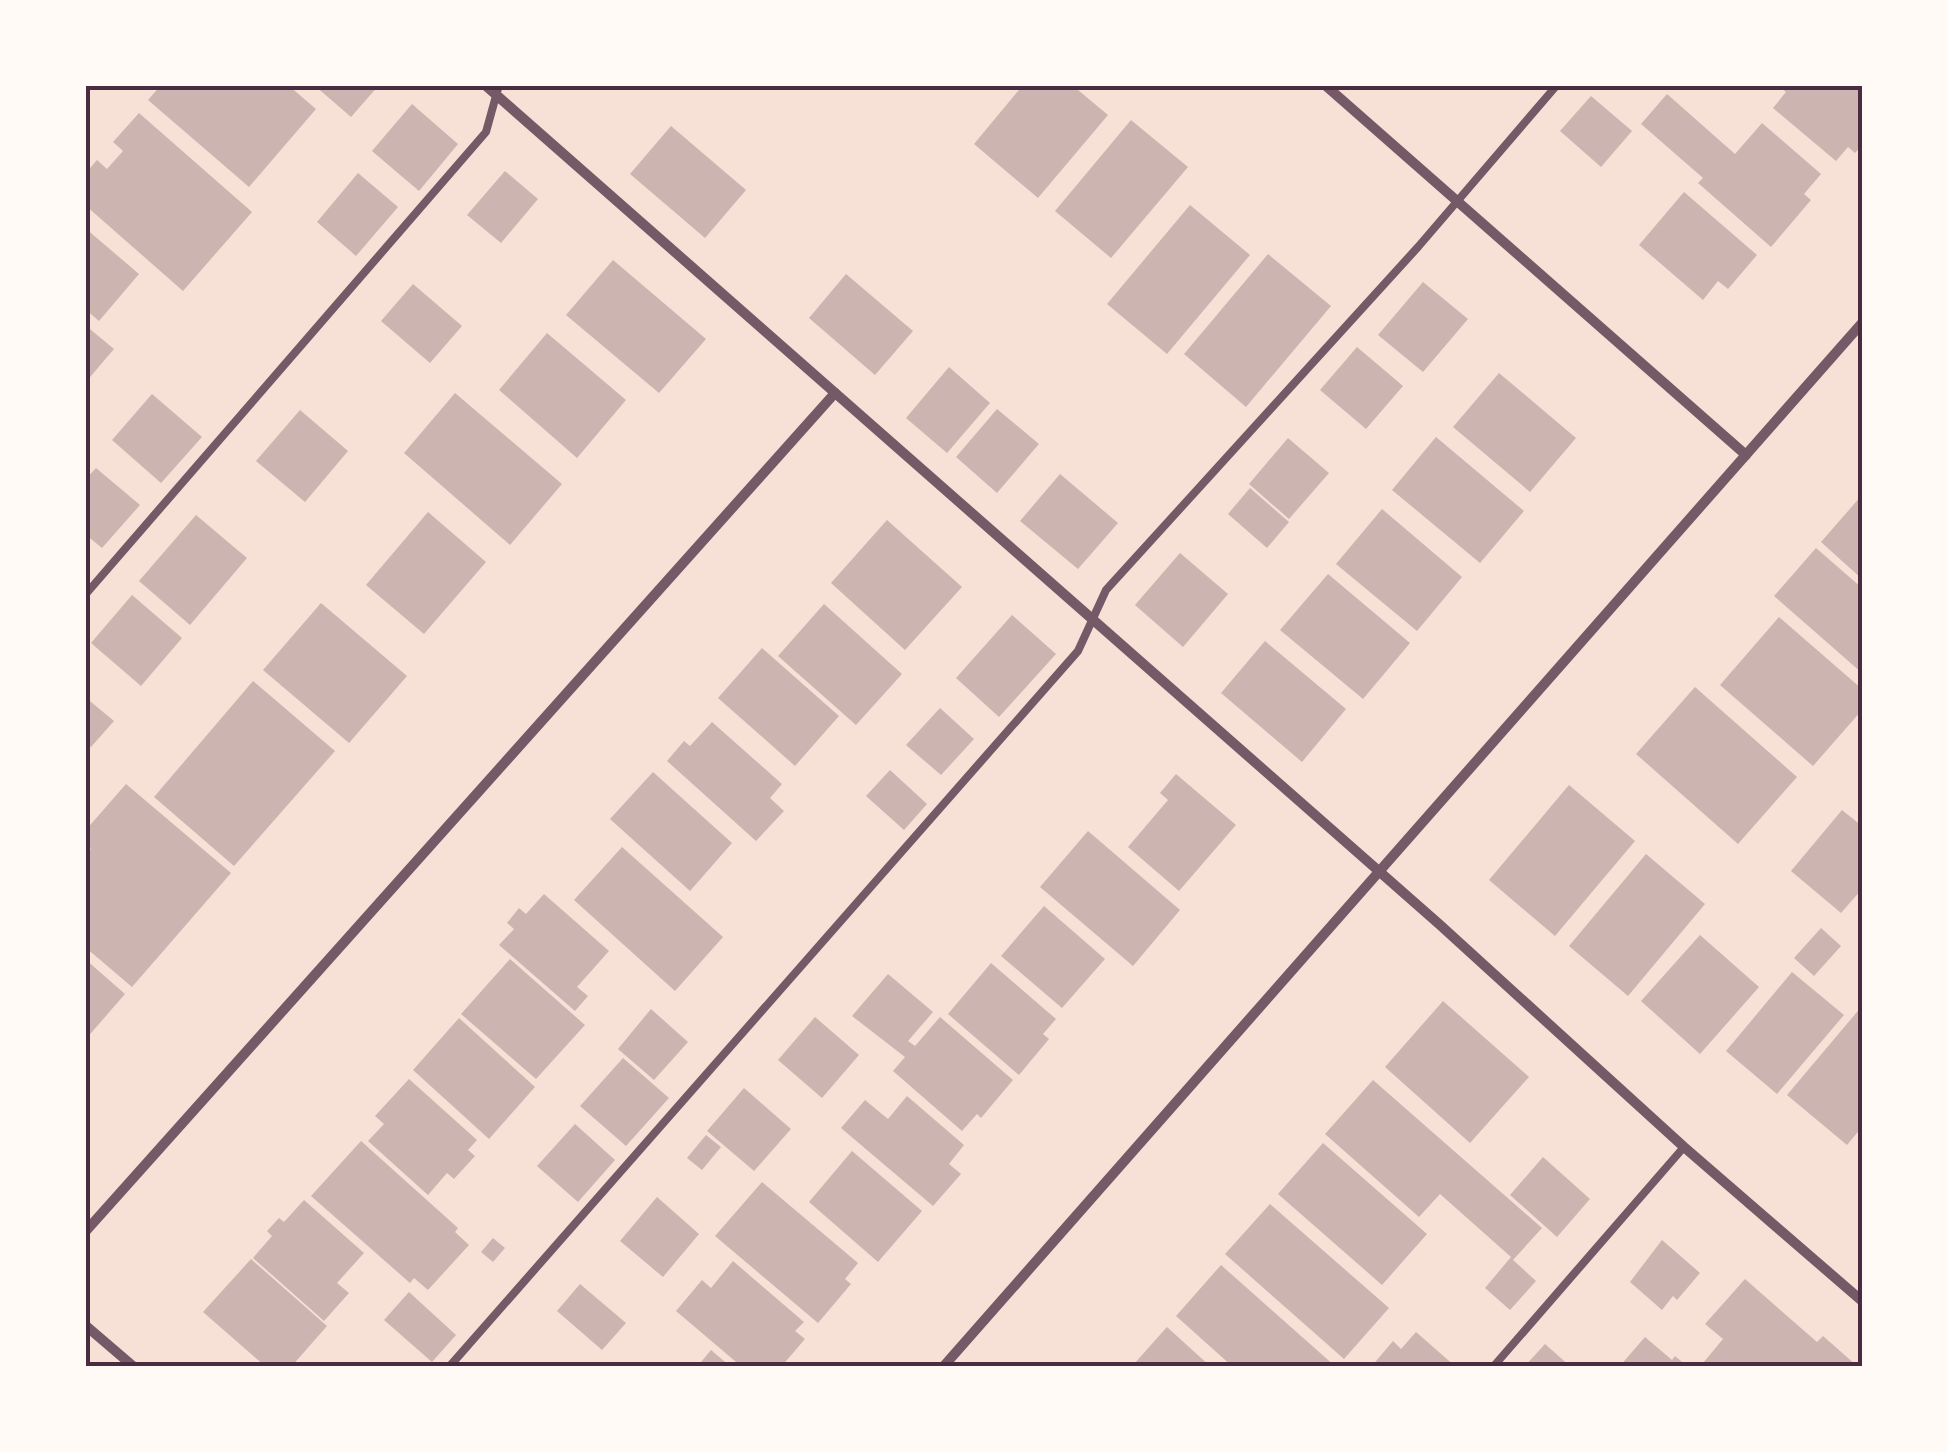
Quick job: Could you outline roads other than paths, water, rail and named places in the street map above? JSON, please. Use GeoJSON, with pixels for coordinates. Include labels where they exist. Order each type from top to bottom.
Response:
{"type":"FeatureCollection","features":[{"type":"Feature","properties":{"kind":"street"},"geometry":{"type":"LineString","coordinates":[[485,85],[498,90],[1684,1147],[1862,1301]]}},
{"type":"Feature","properties":{"kind":"street"},"geometry":{"type":"LineString","coordinates":[[1325,85],[1746,454]]}},
{"type":"Feature","properties":{"kind":"street"},"geometry":{"type":"LineString","coordinates":[[943,1367],[1862,322]]}},
{"type":"Feature","properties":{"kind":"street"},"geometry":{"type":"LineString","coordinates":[[85,1232],[835,393]]}},
{"type":"Feature","properties":{"kind":"street"},"geometry":{"type":"LineString","coordinates":[[85,1325],[134,1367]]}},
{"type":"Feature","properties":{"kind":"lane"},"geometry":{"type":"LineString","coordinates":[[449,1367],[1078,651],[1106,590],[1418,247],[1557,85]]}},
{"type":"Feature","properties":{"kind":"lane"},"geometry":{"type":"LineString","coordinates":[[85,595],[486,132],[498,90]]}},
{"type":"Feature","properties":{"kind":"lane"},"geometry":{"type":"LineString","coordinates":[[1493,1367],[1684,1147]]}}]}
